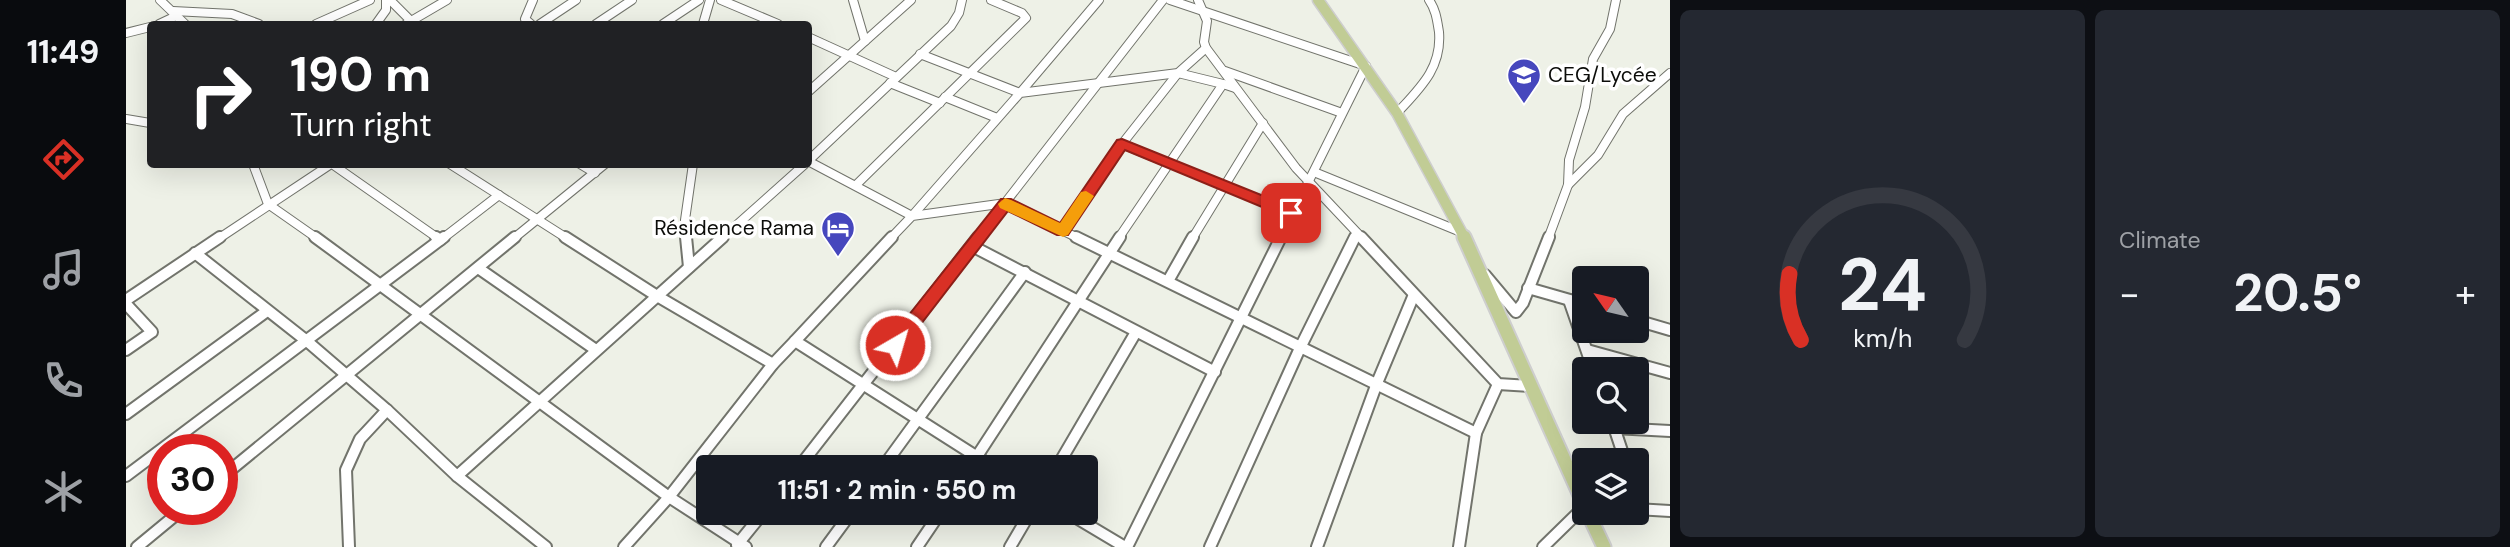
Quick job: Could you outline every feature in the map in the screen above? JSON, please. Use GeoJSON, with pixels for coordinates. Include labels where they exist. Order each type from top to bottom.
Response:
{"type":"FeatureCollection","features":[{"type":"Feature","properties":{"kind":"main road"},"geometry":{"type":"LineString","coordinates":[[1318,0],[1397,113],[1461,232],[1572,480]]}},
{"type":"Feature","properties":{"kind":"main road"},"geometry":{"type":"LineString","coordinates":[[1594,525],[1604,547]]}},
{"type":"Feature","properties":{"kind":"street"},"geometry":{"type":"LineString","coordinates":[[160,0],[182,21]]}},
{"type":"Feature","properties":{"kind":"street"},"geometry":{"type":"LineString","coordinates":[[323,21],[370,0]]}},
{"type":"Feature","properties":{"kind":"street"},"geometry":{"type":"LineString","coordinates":[[388,0],[406,21]]}},
{"type":"Feature","properties":{"kind":"street"},"geometry":{"type":"LineString","coordinates":[[378,21],[386,10],[388,0]]}},
{"type":"Feature","properties":{"kind":"street"},"geometry":{"type":"LineString","coordinates":[[411,21],[447,0]]}},
{"type":"Feature","properties":{"kind":"street"},"geometry":{"type":"LineString","coordinates":[[527,21],[525,14],[533,0]]}},
{"type":"Feature","properties":{"kind":"street"},"geometry":{"type":"LineString","coordinates":[[548,21],[576,0]]}},
{"type":"Feature","properties":{"kind":"street"},"geometry":{"type":"LineString","coordinates":[[600,21],[632,0]]}},
{"type":"Feature","properties":{"kind":"street"},"geometry":{"type":"LineString","coordinates":[[668,21],[699,0]]}},
{"type":"Feature","properties":{"kind":"street"},"geometry":{"type":"LineString","coordinates":[[704,21],[710,0]]}},
{"type":"Feature","properties":{"kind":"street"},"geometry":{"type":"LineString","coordinates":[[721,0],[771,21]]}},
{"type":"Feature","properties":{"kind":"street"},"geometry":{"type":"LineString","coordinates":[[853,0],[865,41]]}},
{"type":"Feature","properties":{"kind":"street"},"geometry":{"type":"LineString","coordinates":[[812,88],[911,0]]}},
{"type":"Feature","properties":{"kind":"street"},"geometry":{"type":"LineString","coordinates":[[812,158],[951,26],[959,13],[962,0]]}},
{"type":"Feature","properties":{"kind":"street"},"geometry":{"type":"LineString","coordinates":[[856,185],[1026,18],[1022,13],[991,0]]}},
{"type":"Feature","properties":{"kind":"street"},"geometry":{"type":"LineString","coordinates":[[624,547],[669,497],[773,364],[912,216],[1099,0]]}},
{"type":"Feature","properties":{"kind":"street"},"geometry":{"type":"LineString","coordinates":[[809,455],[1163,0]]}},
{"type":"Feature","properties":{"kind":"street"},"geometry":{"type":"LineString","coordinates":[[1088,525],[1126,547],[1366,66],[1170,0]]}},
{"type":"Feature","properties":{"kind":"street"},"geometry":{"type":"LineString","coordinates":[[1199,0],[1210,27],[1204,42],[1206,48],[1296,168],[1461,232]]}},
{"type":"Feature","properties":{"kind":"street"},"geometry":{"type":"LineString","coordinates":[[1397,113],[1437,67],[1440,39],[1436,11],[1429,0]]}},
{"type":"Feature","properties":{"kind":"street"},"geometry":{"type":"LineString","coordinates":[[1476,264],[1516,312],[1568,185],[1569,160],[1585,107],[1593,59],[1610,29],[1616,0]]}},
{"type":"Feature","properties":{"kind":"street"},"geometry":{"type":"LineString","coordinates":[[163,21],[175,13],[232,14],[251,21]]}},
{"type":"Feature","properties":{"kind":"street"},"geometry":{"type":"LineString","coordinates":[[126,33],[147,28]]}},
{"type":"Feature","properties":{"kind":"street"},"geometry":{"type":"LineString","coordinates":[[812,39],[893,80],[997,118]]}},
{"type":"Feature","properties":{"kind":"street"},"geometry":{"type":"LineString","coordinates":[[1063,231],[1122,144],[1178,73],[1206,48]]}},
{"type":"Feature","properties":{"kind":"street"},"geometry":{"type":"LineString","coordinates":[[920,54],[1020,93],[1178,73],[1235,88]]}},
{"type":"Feature","properties":{"kind":"street"},"geometry":{"type":"LineString","coordinates":[[1224,71],[1342,113]]}},
{"type":"Feature","properties":{"kind":"street"},"geometry":{"type":"LineString","coordinates":[[1568,185],[1598,155],[1623,114],[1670,73]]}},
{"type":"Feature","properties":{"kind":"street"},"geometry":{"type":"LineString","coordinates":[[978,455],[1168,163],[1223,84]]}},
{"type":"Feature","properties":{"kind":"street"},"geometry":{"type":"LineString","coordinates":[[126,119],[147,122]]}},
{"type":"Feature","properties":{"kind":"street"},"geometry":{"type":"LineString","coordinates":[[1168,281],[1263,123]]}},
{"type":"Feature","properties":{"kind":"street"},"geometry":{"type":"LineString","coordinates":[[1122,144],[1291,213]]}},
{"type":"Feature","properties":{"kind":"street"},"geometry":{"type":"LineString","coordinates":[[812,163],[912,216],[1006,203],[1476,433]]}},
{"type":"Feature","properties":{"kind":"street"},"geometry":{"type":"LineString","coordinates":[[254,168],[268,204],[383,285],[669,497],[740,546],[755,525]]}},
{"type":"Feature","properties":{"kind":"street"},"geometry":{"type":"LineString","coordinates":[[126,350],[152,332],[126,302],[325,168]]}},
{"type":"Feature","properties":{"kind":"street"},"geometry":{"type":"LineString","coordinates":[[337,168],[440,240]]}},
{"type":"Feature","properties":{"kind":"street"},"geometry":{"type":"LineString","coordinates":[[456,168],[657,296],[773,364]]}},
{"type":"Feature","properties":{"kind":"street"},"geometry":{"type":"LineString","coordinates":[[461,172],[466,168]]}},
{"type":"Feature","properties":{"kind":"street"},"geometry":{"type":"LineString","coordinates":[[587,168],[595,173]]}},
{"type":"Feature","properties":{"kind":"street"},"geometry":{"type":"LineString","coordinates":[[238,464],[601,168]]}},
{"type":"Feature","properties":{"kind":"street"},"geometry":{"type":"LineString","coordinates":[[690,267],[685,220],[692,168]]}},
{"type":"Feature","properties":{"kind":"street"},"geometry":{"type":"LineString","coordinates":[[457,476],[800,168]]}},
{"type":"Feature","properties":{"kind":"street"},"geometry":{"type":"LineString","coordinates":[[1312,176],[1413,297],[1498,384],[1529,386]]}},
{"type":"Feature","properties":{"kind":"street"},"geometry":{"type":"LineString","coordinates":[[126,476],[308,342],[499,195]]}},
{"type":"Feature","properties":{"kind":"street"},"geometry":{"type":"LineString","coordinates":[[1210,547],[1300,348],[1357,233]]}},
{"type":"Feature","properties":{"kind":"street"},"geometry":{"type":"LineString","coordinates":[[972,246],[1081,300],[1136,332],[1215,372]]}},
{"type":"Feature","properties":{"kind":"street"},"geometry":{"type":"LineString","coordinates":[[195,253],[308,342],[387,410],[457,476],[546,547]]}},
{"type":"Feature","properties":{"kind":"street"},"geometry":{"type":"LineString","coordinates":[[478,268],[596,350]]}},
{"type":"Feature","properties":{"kind":"street"},"geometry":{"type":"LineString","coordinates":[[892,455],[1025,272]]}},
{"type":"Feature","properties":{"kind":"street"},"geometry":{"type":"LineString","coordinates":[[1528,288],[1572,301]]}},
{"type":"Feature","properties":{"kind":"street"},"geometry":{"type":"LineString","coordinates":[[1317,547],[1377,383],[1413,297]]}},
{"type":"Feature","properties":{"kind":"street"},"geometry":{"type":"LineString","coordinates":[[1569,300],[1589,357]]}},
{"type":"Feature","properties":{"kind":"street"},"geometry":{"type":"LineString","coordinates":[[126,414],[267,311]]}},
{"type":"Feature","properties":{"kind":"street"},"geometry":{"type":"LineString","coordinates":[[1649,324],[1670,330]]}},
{"type":"Feature","properties":{"kind":"street"},"geometry":{"type":"LineString","coordinates":[[1064,455],[1136,332]]}},
{"type":"Feature","properties":{"kind":"street"},"geometry":{"type":"LineString","coordinates":[[794,341],[974,455]]}},
{"type":"Feature","properties":{"kind":"street"},"geometry":{"type":"LineString","coordinates":[[1587,351],[1670,373]]}},
{"type":"Feature","properties":{"kind":"street"},"geometry":{"type":"LineString","coordinates":[[1459,547],[1476,433],[1498,384]]}},
{"type":"Feature","properties":{"kind":"street"},"geometry":{"type":"LineString","coordinates":[[349,547],[346,470],[360,439],[387,410]]}},
{"type":"Feature","properties":{"kind":"street"},"geometry":{"type":"LineString","coordinates":[[1649,429],[1670,432]]}},
{"type":"Feature","properties":{"kind":"street"},"geometry":{"type":"LineString","coordinates":[[1649,510],[1670,511]]}},
{"type":"Feature","properties":{"kind":"street"},"geometry":{"type":"LineString","coordinates":[[1543,547],[1572,518]]}},
{"type":"Feature","properties":{"kind":"street"},"geometry":{"type":"LineString","coordinates":[[137,547],[164,525]]}},
{"type":"Feature","properties":{"kind":"street"},"geometry":{"type":"LineString","coordinates":[[826,547],[842,525]]}},
{"type":"Feature","properties":{"kind":"street"},"geometry":{"type":"LineString","coordinates":[[917,547],[932,525]]}},
{"type":"Feature","properties":{"kind":"street"},"geometry":{"type":"LineString","coordinates":[[1010,547],[1023,525]]}},
{"type":"Feature","properties":{"kind":"slow traffic"},"geometry":{"type":"LineString","coordinates":[[1005,204],[1063,231],[1086,196]]}},
{"type":"Feature","properties":{"kind":"place","name":"CEG/Lycée"},"geometry":{"type":"Point","coordinates":[1524,105]}},
{"type":"Feature","properties":{"kind":"place","name":"Résidence Rama"},"geometry":{"type":"Point","coordinates":[838,258]}},
{"type":"Feature","properties":{"kind":"route"},"geometry":{"type":"LineString","coordinates":[[895,345],[1006,203],[1063,231],[1122,144],[1291,213]]}}]}
